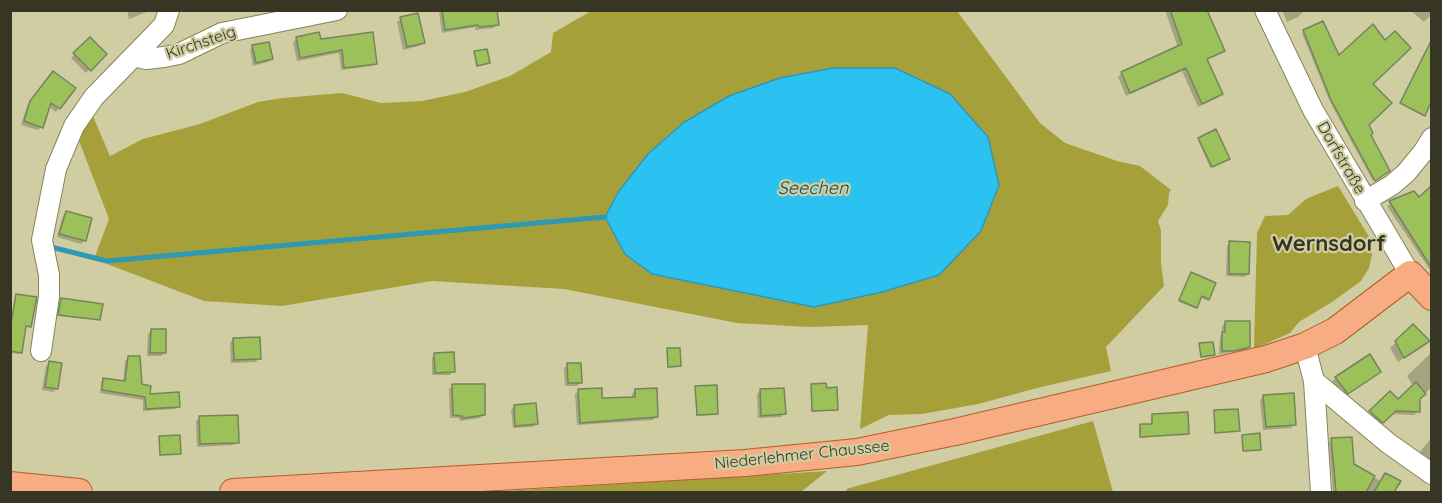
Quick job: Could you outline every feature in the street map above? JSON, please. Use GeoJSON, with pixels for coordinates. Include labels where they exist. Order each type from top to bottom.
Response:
{"type":"FeatureCollection","features":[{"type":"Feature","properties":{"kind":"main road","name":"Dorfstraße"},"geometry":{"type":"LineString","coordinates":[[1410,274],[1431,297]]}},
{"type":"Feature","properties":{"kind":"main road","name":"Niederlehmer Chaussee"},"geometry":{"type":"LineString","coordinates":[[233,492],[745,463],[857,452],[955,432],[1250,364],[1305,346],[1348,322],[1410,274]]}},
{"type":"Feature","properties":{"kind":"main road"},"geometry":{"type":"LineString","coordinates":[[10,485],[79,492]]}},
{"type":"Feature","properties":{"kind":"street"},"geometry":{"type":"LineString","coordinates":[[41,351],[50,296],[49,275],[42,240],[56,169],[74,126],[94,97],[164,25],[169,10]]}},
{"type":"Feature","properties":{"kind":"street","name":"Kirchsteig"},"geometry":{"type":"LineString","coordinates":[[135,56],[146,59],[179,54],[222,33],[337,10]]}},
{"type":"Feature","properties":{"kind":"street","name":"Dorfstraße"},"geometry":{"type":"LineString","coordinates":[[1265,10],[1313,110],[1410,274]]}},
{"type":"Feature","properties":{"kind":"street"},"geometry":{"type":"LineString","coordinates":[[1365,201],[1392,185],[1406,173],[1424,151],[1431,138]]}},
{"type":"Feature","properties":{"kind":"street"},"geometry":{"type":"LineString","coordinates":[[1305,346],[1314,381],[1321,492]]}},
{"type":"Feature","properties":{"kind":"street"},"geometry":{"type":"LineString","coordinates":[[1314,381],[1388,443],[1431,474]]}},
{"type":"Feature","properties":{"kind":"shaded area"},"geometry":{"type":"Polygon","coordinates":[[[591,11],[957,11],[1040,123],[1065,143],[1117,161],[1140,166],[1171,190],[1168,205],[1158,221],[1161,231],[1164,286],[1106,347],[1111,371],[978,404],[922,414],[889,415],[860,429],[868,325],[810,327],[737,323],[564,289],[432,281],[282,306],[204,301],[94,259],[109,219],[78,138],[92,114],[110,156],[143,139],[200,124],[258,102],[342,93],[381,103],[422,101],[465,92],[510,76],[551,52],[553,33],[591,11]]]}},
{"type":"Feature","properties":{"kind":"shaded area"},"geometry":{"type":"Polygon","coordinates":[[[1338,186],[1371,240],[1372,255],[1369,268],[1361,281],[1299,322],[1290,333],[1254,349],[1257,233],[1265,216],[1288,215],[1306,199],[1338,186]]]}},
{"type":"Feature","properties":{"kind":"shaded area"},"geometry":{"type":"Polygon","coordinates":[[[1093,421],[1113,492],[847,492],[846,489],[1093,421]]]}},
{"type":"Feature","properties":{"kind":"shaded area"},"geometry":{"type":"Polygon","coordinates":[[[827,471],[801,492],[490,492],[827,471]]]}},
{"type":"Feature","properties":{"kind":"water","name":"Seechen"},"geometry":{"type":"Polygon","coordinates":[[[833,68],[895,68],[950,94],[988,137],[999,185],[981,231],[939,275],[882,292],[814,307],[652,274],[625,254],[605,217],[619,191],[648,154],[683,123],[729,96],[780,78],[833,68]]]}},
{"type":"Feature","properties":{"kind":"building"},"geometry":{"type":"Polygon","coordinates":[[[442,10],[497,10],[499,25],[479,27],[478,25],[445,30],[442,10]]]}},
{"type":"Feature","properties":{"kind":"building"},"geometry":{"type":"Polygon","coordinates":[[[1170,10],[1207,10],[1225,51],[1207,59],[1223,94],[1202,104],[1186,68],[1130,93],[1121,72],[1182,44],[1170,10]]]}},
{"type":"Feature","properties":{"kind":"building"},"geometry":{"type":"Polygon","coordinates":[[[418,13],[425,43],[407,47],[400,17],[418,13]]]}},
{"type":"Feature","properties":{"kind":"building"},"geometry":{"type":"Polygon","coordinates":[[[1323,21],[1339,55],[1373,24],[1385,40],[1395,31],[1411,48],[1373,84],[1392,103],[1369,125],[1373,133],[1371,135],[1390,171],[1375,181],[1331,100],[1303,30],[1323,21]]]}},
{"type":"Feature","properties":{"kind":"building"},"geometry":{"type":"Polygon","coordinates":[[[319,32],[321,39],[373,32],[377,64],[344,68],[342,50],[300,58],[296,37],[319,32]]]}},
{"type":"Feature","properties":{"kind":"building"},"geometry":{"type":"Polygon","coordinates":[[[90,37],[107,54],[91,71],[73,53],[90,37]]]}},
{"type":"Feature","properties":{"kind":"building"},"geometry":{"type":"Polygon","coordinates":[[[1431,41],[1431,102],[1425,116],[1400,103],[1431,41]]]}},
{"type":"Feature","properties":{"kind":"building"},"geometry":{"type":"Polygon","coordinates":[[[269,42],[273,59],[256,63],[252,45],[269,42]]]}},
{"type":"Feature","properties":{"kind":"building"},"geometry":{"type":"Polygon","coordinates":[[[487,49],[490,63],[477,66],[474,51],[487,49]]]}},
{"type":"Feature","properties":{"kind":"building"},"geometry":{"type":"Polygon","coordinates":[[[53,71],[76,88],[60,109],[51,103],[43,128],[24,121],[30,101],[53,71]]]}},
{"type":"Feature","properties":{"kind":"building"},"geometry":{"type":"Polygon","coordinates":[[[1216,129],[1230,159],[1212,167],[1198,138],[1216,129]]]}},
{"type":"Feature","properties":{"kind":"building"},"geometry":{"type":"Polygon","coordinates":[[[1431,186],[1431,267],[1389,201],[1414,191],[1419,197],[1431,186]]]}},
{"type":"Feature","properties":{"kind":"building"},"geometry":{"type":"Polygon","coordinates":[[[66,211],[92,218],[86,241],[59,234],[66,211]]]}},
{"type":"Feature","properties":{"kind":"building"},"geometry":{"type":"Polygon","coordinates":[[[1229,241],[1250,242],[1249,274],[1229,274],[1229,241]]]}},
{"type":"Feature","properties":{"kind":"building"},"geometry":{"type":"Polygon","coordinates":[[[1191,272],[1216,283],[1209,300],[1202,296],[1197,308],[1179,300],[1191,272]]]}},
{"type":"Feature","properties":{"kind":"building"},"geometry":{"type":"Polygon","coordinates":[[[16,294],[37,297],[31,327],[26,326],[22,353],[10,351],[10,329],[16,294]]]}},
{"type":"Feature","properties":{"kind":"building"},"geometry":{"type":"Polygon","coordinates":[[[61,298],[103,304],[100,320],[58,315],[61,298]]]}},
{"type":"Feature","properties":{"kind":"building"},"geometry":{"type":"Polygon","coordinates":[[[1225,321],[1250,321],[1250,347],[1222,351],[1222,332],[1225,332],[1225,321]]]}},
{"type":"Feature","properties":{"kind":"building"},"geometry":{"type":"Polygon","coordinates":[[[1413,324],[1430,341],[1404,358],[1395,341],[1413,324]]]}},
{"type":"Feature","properties":{"kind":"building"},"geometry":{"type":"Polygon","coordinates":[[[151,329],[166,329],[166,353],[150,353],[151,329]]]}},
{"type":"Feature","properties":{"kind":"building"},"geometry":{"type":"Polygon","coordinates":[[[260,337],[261,359],[234,360],[233,338],[260,337]]]}},
{"type":"Feature","properties":{"kind":"building"},"geometry":{"type":"Polygon","coordinates":[[[1213,342],[1215,355],[1201,357],[1199,343],[1213,342]]]}},
{"type":"Feature","properties":{"kind":"building"},"geometry":{"type":"Polygon","coordinates":[[[667,348],[680,348],[681,366],[668,367],[667,348]]]}},
{"type":"Feature","properties":{"kind":"building"},"geometry":{"type":"Polygon","coordinates":[[[454,352],[455,372],[435,373],[434,353],[454,352]]]}},
{"type":"Feature","properties":{"kind":"building"},"geometry":{"type":"Polygon","coordinates":[[[1370,354],[1381,372],[1348,394],[1335,377],[1370,354]]]}},
{"type":"Feature","properties":{"kind":"building"},"geometry":{"type":"Polygon","coordinates":[[[128,356],[140,356],[142,384],[151,386],[150,394],[179,392],[180,407],[146,409],[145,397],[102,390],[103,378],[125,381],[128,356]]]}},
{"type":"Feature","properties":{"kind":"building"},"geometry":{"type":"Polygon","coordinates":[[[49,361],[62,363],[58,389],[45,387],[49,361]]]}},
{"type":"Feature","properties":{"kind":"building"},"geometry":{"type":"Polygon","coordinates":[[[567,363],[581,363],[582,383],[568,383],[567,363]]]}},
{"type":"Feature","properties":{"kind":"building"},"geometry":{"type":"Polygon","coordinates":[[[1416,382],[1426,394],[1420,399],[1420,412],[1396,411],[1383,423],[1369,411],[1390,391],[1398,399],[1416,382]]]}},
{"type":"Feature","properties":{"kind":"building"},"geometry":{"type":"Polygon","coordinates":[[[826,383],[827,388],[837,387],[838,410],[812,411],[811,384],[826,383]]]}},
{"type":"Feature","properties":{"kind":"building"},"geometry":{"type":"Polygon","coordinates":[[[452,384],[485,384],[485,415],[463,418],[453,415],[452,384]]]}},
{"type":"Feature","properties":{"kind":"building"},"geometry":{"type":"Polygon","coordinates":[[[717,385],[718,414],[697,415],[695,386],[717,385]]]}},
{"type":"Feature","properties":{"kind":"building"},"geometry":{"type":"Polygon","coordinates":[[[602,388],[602,398],[635,397],[635,389],[657,388],[658,417],[580,423],[578,389],[602,388]]]}},
{"type":"Feature","properties":{"kind":"building"},"geometry":{"type":"Polygon","coordinates":[[[784,388],[786,414],[761,416],[760,389],[784,388]]]}},
{"type":"Feature","properties":{"kind":"building"},"geometry":{"type":"Polygon","coordinates":[[[1294,393],[1296,425],[1266,427],[1263,395],[1294,393]]]}},
{"type":"Feature","properties":{"kind":"building"},"geometry":{"type":"Polygon","coordinates":[[[536,403],[538,424],[515,426],[514,405],[536,403]]]}},
{"type":"Feature","properties":{"kind":"building"},"geometry":{"type":"Polygon","coordinates":[[[1238,409],[1240,431],[1215,433],[1214,410],[1238,409]]]}},
{"type":"Feature","properties":{"kind":"building"},"geometry":{"type":"Polygon","coordinates":[[[1188,412],[1189,434],[1140,437],[1140,424],[1152,424],[1152,414],[1188,412]]]}},
{"type":"Feature","properties":{"kind":"building"},"geometry":{"type":"Polygon","coordinates":[[[238,415],[239,443],[200,444],[199,416],[238,415]]]}},
{"type":"Feature","properties":{"kind":"building"},"geometry":{"type":"Polygon","coordinates":[[[1260,433],[1261,450],[1243,451],[1242,435],[1260,433]]]}},
{"type":"Feature","properties":{"kind":"building"},"geometry":{"type":"Polygon","coordinates":[[[180,435],[181,454],[160,455],[159,436],[180,435]]]}},
{"type":"Feature","properties":{"kind":"building"},"geometry":{"type":"Polygon","coordinates":[[[1352,437],[1354,464],[1375,476],[1366,492],[1336,492],[1331,438],[1352,437]]]}},
{"type":"Feature","properties":{"kind":"building"},"geometry":{"type":"Polygon","coordinates":[[[1385,473],[1401,481],[1394,492],[1374,492],[1385,473]]]}},
{"type":"Feature","properties":{"kind":"waterway"},"geometry":{"type":"LineString","coordinates":[[51,247],[107,261],[605,217]]}},
{"type":"Feature","properties":{"kind":"district","name":"Wernsdorf"},"geometry":{"type":"Point","coordinates":[1329,244]}}]}
